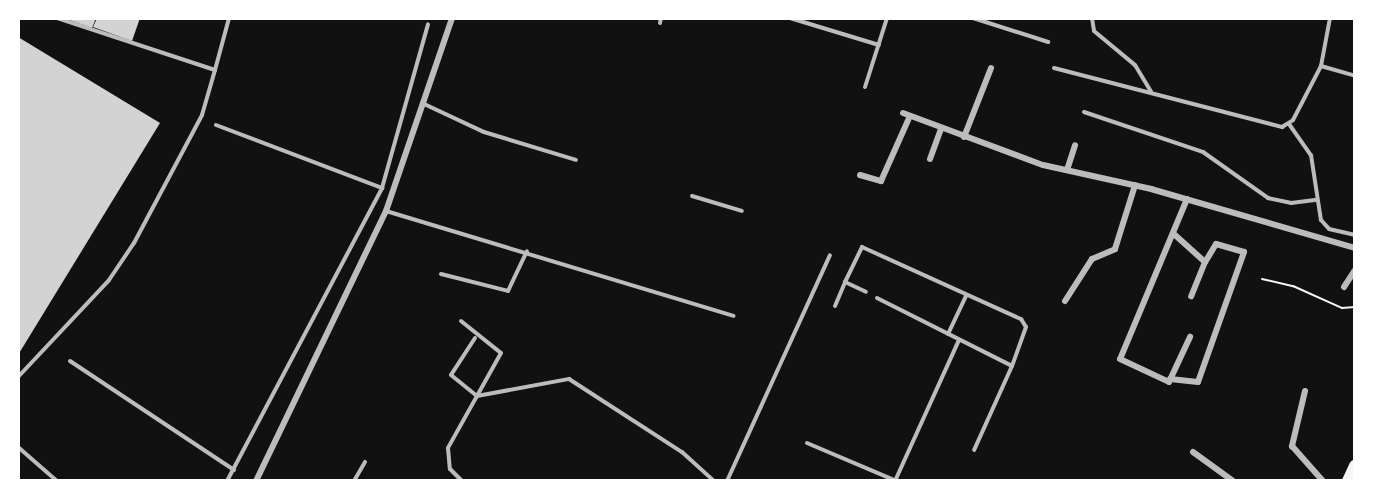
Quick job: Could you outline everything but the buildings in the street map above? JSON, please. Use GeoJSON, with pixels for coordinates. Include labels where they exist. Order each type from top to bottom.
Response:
{"type":"FeatureCollection","features":[{"type":"Feature","properties":{"kind":"highway"},"geometry":{"type":"LineString","coordinates":[[1348,481],[1355,466]]}},
{"type":"Feature","properties":{"kind":"street"},"geometry":{"type":"LineString","coordinates":[[256,481],[386,211],[421,103],[452,18]]}},
{"type":"Feature","properties":{"kind":"street"},"geometry":{"type":"LineString","coordinates":[[964,137],[991,68]]}},
{"type":"Feature","properties":{"kind":"street"},"geometry":{"type":"LineString","coordinates":[[903,113],[964,137],[1067,170],[1187,199],[1355,248]]}},
{"type":"Feature","properties":{"kind":"street"},"geometry":{"type":"LineString","coordinates":[[860,175],[881,181],[910,116]]}},
{"type":"Feature","properties":{"kind":"street"},"geometry":{"type":"LineString","coordinates":[[930,159],[941,129]]}},
{"type":"Feature","properties":{"kind":"street"},"geometry":{"type":"LineString","coordinates":[[1067,170],[1075,145]]}},
{"type":"Feature","properties":{"kind":"street"},"geometry":{"type":"LineString","coordinates":[[1065,302],[1092,259],[1115,249],[1135,185]]}},
{"type":"Feature","properties":{"kind":"street"},"geometry":{"type":"LineString","coordinates":[[1187,199],[1175,235],[1119,357],[1163,382],[1170,379],[1198,382],[1244,252],[1216,244],[1205,262],[1191,296]]}},
{"type":"Feature","properties":{"kind":"street"},"geometry":{"type":"LineString","coordinates":[[1175,235],[1205,262]]}},
{"type":"Feature","properties":{"kind":"street"},"geometry":{"type":"LineString","coordinates":[[1344,287],[1355,270]]}},
{"type":"Feature","properties":{"kind":"street"},"geometry":{"type":"LineString","coordinates":[[1170,379],[1190,337]]}},
{"type":"Feature","properties":{"kind":"street"},"geometry":{"type":"LineString","coordinates":[[1305,391],[1292,446],[1323,481]]}},
{"type":"Feature","properties":{"kind":"street"},"geometry":{"type":"LineString","coordinates":[[1193,452],[1233,481]]}},
{"type":"Feature","properties":{"kind":"lane"},"geometry":{"type":"LineString","coordinates":[[57,18],[214,70]]}},
{"type":"Feature","properties":{"kind":"lane"},"geometry":{"type":"LineString","coordinates":[[18,377],[109,280],[134,243],[202,115],[229,18]]}},
{"type":"Feature","properties":{"kind":"lane"},"geometry":{"type":"LineString","coordinates":[[660,24],[662,18]]}},
{"type":"Feature","properties":{"kind":"lane"},"geometry":{"type":"LineString","coordinates":[[790,18],[879,45]]}},
{"type":"Feature","properties":{"kind":"lane"},"geometry":{"type":"LineString","coordinates":[[865,87],[887,18]]}},
{"type":"Feature","properties":{"kind":"lane"},"geometry":{"type":"LineString","coordinates":[[973,18],[1048,42]]}},
{"type":"Feature","properties":{"kind":"lane"},"geometry":{"type":"LineString","coordinates":[[1092,18],[1094,31],[1135,65],[1151,92]]}},
{"type":"Feature","properties":{"kind":"lane"},"geometry":{"type":"LineString","coordinates":[[1288,124],[1321,66],[1330,18]]}},
{"type":"Feature","properties":{"kind":"lane"},"geometry":{"type":"LineString","coordinates":[[227,481],[382,188],[428,24]]}},
{"type":"Feature","properties":{"kind":"lane"},"geometry":{"type":"LineString","coordinates":[[1321,66],[1355,76]]}},
{"type":"Feature","properties":{"kind":"lane"},"geometry":{"type":"LineString","coordinates":[[1054,68],[1288,124],[1311,155],[1317,200],[1324,226],[1355,235]]}},
{"type":"Feature","properties":{"kind":"lane"},"geometry":{"type":"LineString","coordinates":[[421,103],[484,132],[576,160]]}},
{"type":"Feature","properties":{"kind":"lane"},"geometry":{"type":"LineString","coordinates":[[1084,112],[1203,152],[1268,198],[1291,203],[1317,200]]}},
{"type":"Feature","properties":{"kind":"lane"},"geometry":{"type":"LineString","coordinates":[[216,124],[382,188]]}},
{"type":"Feature","properties":{"kind":"lane"},"geometry":{"type":"LineString","coordinates":[[692,196],[742,211]]}},
{"type":"Feature","properties":{"kind":"lane"},"geometry":{"type":"LineString","coordinates":[[386,211],[527,251],[733,316]]}},
{"type":"Feature","properties":{"kind":"lane"},"geometry":{"type":"LineString","coordinates":[[835,306],[861,247],[966,296],[1024,320],[1012,366],[974,450]]}},
{"type":"Feature","properties":{"kind":"lane"},"geometry":{"type":"LineString","coordinates":[[441,274],[508,291],[527,251]]}},
{"type":"Feature","properties":{"kind":"lane"},"geometry":{"type":"LineString","coordinates":[[727,481],[830,255]]}},
{"type":"Feature","properties":{"kind":"lane"},"geometry":{"type":"LineString","coordinates":[[845,282],[866,292]]}},
{"type":"Feature","properties":{"kind":"lane"},"geometry":{"type":"LineString","coordinates":[[948,334],[966,296]]}},
{"type":"Feature","properties":{"kind":"lane"},"geometry":{"type":"LineString","coordinates":[[877,298],[1012,366]]}},
{"type":"Feature","properties":{"kind":"lane"},"geometry":{"type":"LineString","coordinates":[[461,321],[475,338],[501,353],[448,448],[450,469],[462,481]]}},
{"type":"Feature","properties":{"kind":"lane"},"geometry":{"type":"LineString","coordinates":[[475,338],[451,375],[477,396],[569,380],[682,452],[714,481]]}},
{"type":"Feature","properties":{"kind":"lane"},"geometry":{"type":"LineString","coordinates":[[807,443],[894,481],[959,340]]}},
{"type":"Feature","properties":{"kind":"lane"},"geometry":{"type":"LineString","coordinates":[[70,361],[234,470]]}},
{"type":"Feature","properties":{"kind":"lane"},"geometry":{"type":"LineString","coordinates":[[18,447],[57,481]]}},
{"type":"Feature","properties":{"kind":"lane"},"geometry":{"type":"LineString","coordinates":[[354,481],[364,462]]}},
{"type":"Feature","properties":{"kind":"path"},"geometry":{"type":"LineString","coordinates":[[1262,279],[1293,286],[1342,308],[1355,307]]}}]}
